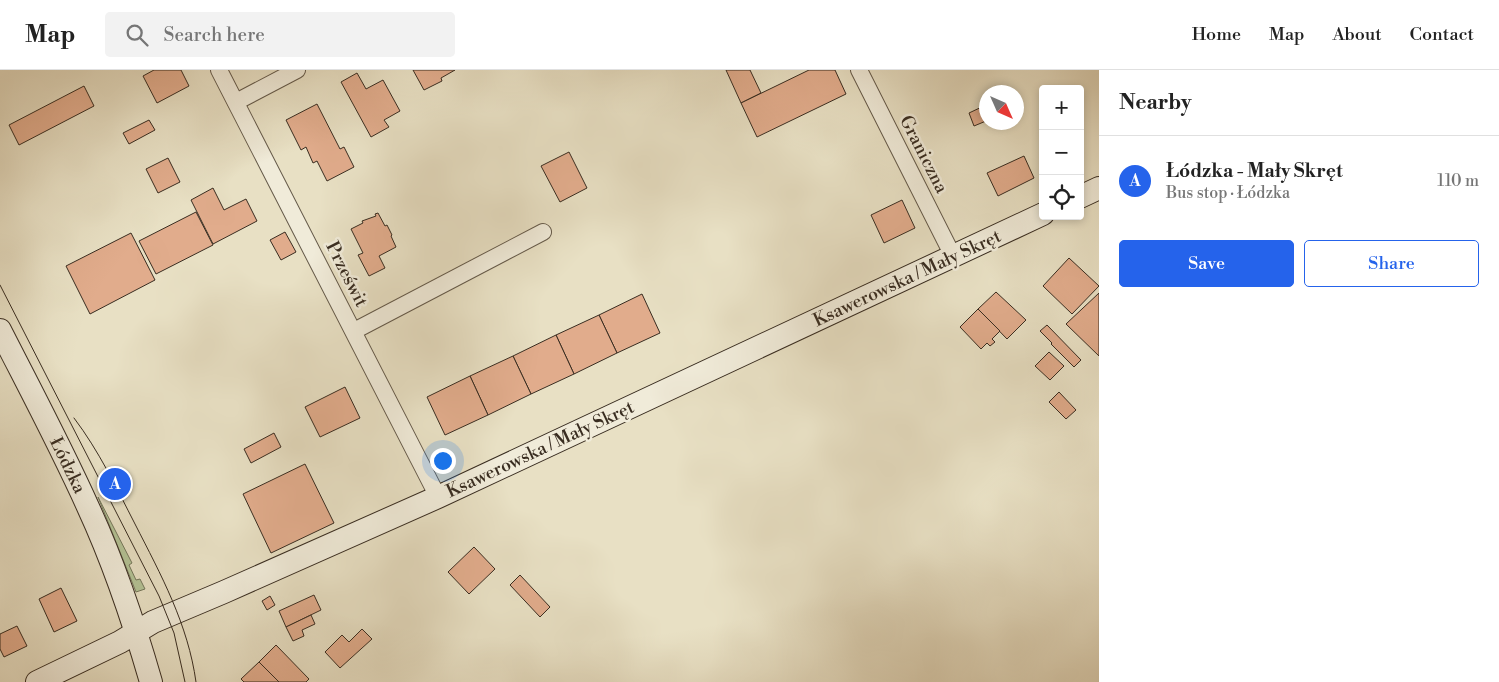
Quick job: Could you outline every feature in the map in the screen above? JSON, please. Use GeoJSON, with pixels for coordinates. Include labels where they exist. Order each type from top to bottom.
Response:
{"type":"FeatureCollection","features":[{"type":"Feature","properties":{"kind":"street","name":"Prześwit"},"geometry":{"type":"LineString","coordinates":[[219,70],[438,497]]}},
{"type":"Feature","properties":{"kind":"street"},"geometry":{"type":"LineString","coordinates":[[236,102],[297,70]]}},
{"type":"Feature","properties":{"kind":"street","name":"Graniczna"},"geometry":{"type":"LineString","coordinates":[[860,70],[953,256]]}},
{"type":"Feature","properties":{"kind":"street"},"geometry":{"type":"LineString","coordinates":[[1084,195],[1099,188]]}},
{"type":"Feature","properties":{"kind":"street","name":"Ksawerowska / Mały Skręt"},"geometry":{"type":"LineString","coordinates":[[36,682],[106,649],[153,622],[438,497],[1039,216]]}},
{"type":"Feature","properties":{"kind":"street"},"geometry":{"type":"LineString","coordinates":[[354,331],[543,232]]}},
{"type":"Feature","properties":{"kind":"street","name":"Łódzka"},"geometry":{"type":"LineString","coordinates":[[0,330],[89,508],[136,632],[151,682]]}},
{"type":"Feature","properties":{"kind":"green space"},"geometry":{"type":"Polygon","coordinates":[[[98,497],[132,563],[129,565],[136,580],[140,579],[145,589],[136,592],[98,497]]]}},
{"type":"Feature","properties":{"kind":"building"},"geometry":{"type":"Polygon","coordinates":[[[154,70],[181,70],[189,86],[157,103],[143,76],[154,70]]]}},
{"type":"Feature","properties":{"kind":"building"},"geometry":{"type":"Polygon","coordinates":[[[413,70],[455,70],[441,78],[442,81],[424,90],[413,70]]]}},
{"type":"Feature","properties":{"kind":"building"},"geometry":{"type":"Polygon","coordinates":[[[726,70],[750,70],[761,93],[741,103],[726,70]]]}},
{"type":"Feature","properties":{"kind":"building"},"geometry":{"type":"Polygon","coordinates":[[[809,70],[835,70],[846,94],[757,137],[741,103],[809,70]]]}},
{"type":"Feature","properties":{"kind":"building"},"geometry":{"type":"Polygon","coordinates":[[[357,73],[366,89],[383,80],[400,111],[384,120],[389,127],[371,137],[341,82],[357,73]]]}},
{"type":"Feature","properties":{"kind":"building"},"geometry":{"type":"Polygon","coordinates":[[[84,86],[94,106],[19,145],[9,125],[84,86]]]}},
{"type":"Feature","properties":{"kind":"building"},"geometry":{"type":"Polygon","coordinates":[[[317,104],[340,149],[344,147],[354,167],[327,181],[317,161],[313,163],[306,147],[301,150],[286,120],[317,104]]]}},
{"type":"Feature","properties":{"kind":"building"},"geometry":{"type":"Polygon","coordinates":[[[979,108],[979,124],[974,126],[969,113],[979,108]]]}},
{"type":"Feature","properties":{"kind":"building"},"geometry":{"type":"Polygon","coordinates":[[[149,120],[155,130],[129,144],[123,133],[149,120]]]}},
{"type":"Feature","properties":{"kind":"building"},"geometry":{"type":"Polygon","coordinates":[[[569,152],[587,188],[560,202],[541,166],[569,152]]]}},
{"type":"Feature","properties":{"kind":"building"},"geometry":{"type":"Polygon","coordinates":[[[1024,156],[1034,178],[998,196],[987,173],[1024,156]]]}},
{"type":"Feature","properties":{"kind":"building"},"geometry":{"type":"Polygon","coordinates":[[[168,158],[180,182],[158,193],[146,169],[168,158]]]}},
{"type":"Feature","properties":{"kind":"building"},"geometry":{"type":"Polygon","coordinates":[[[213,188],[224,210],[246,199],[257,221],[213,244],[191,200],[213,188]]]}},
{"type":"Feature","properties":{"kind":"building"},"geometry":{"type":"Polygon","coordinates":[[[902,200],[915,228],[884,243],[871,215],[902,200]]]}},
{"type":"Feature","properties":{"kind":"building"},"geometry":{"type":"Polygon","coordinates":[[[196,212],[213,245],[156,274],[139,241],[196,212]]]}},
{"type":"Feature","properties":{"kind":"building"},"geometry":{"type":"Polygon","coordinates":[[[378,213],[385,226],[387,225],[396,247],[379,256],[385,268],[369,276],[358,255],[363,253],[351,229],[363,223],[362,221],[376,216],[375,214],[378,213]]]}},
{"type":"Feature","properties":{"kind":"building"},"geometry":{"type":"Polygon","coordinates":[[[285,232],[296,252],[281,260],[270,240],[285,232]]]}},
{"type":"Feature","properties":{"kind":"building"},"geometry":{"type":"Polygon","coordinates":[[[131,233],[155,280],[90,314],[66,266],[131,233]]]}},
{"type":"Feature","properties":{"kind":"building"},"geometry":{"type":"Polygon","coordinates":[[[1069,258],[1099,286],[1072,314],[1043,286],[1069,258]]]}},
{"type":"Feature","properties":{"kind":"building"},"geometry":{"type":"Polygon","coordinates":[[[996,292],[1026,320],[1007,339],[978,309],[996,292]]]}},
{"type":"Feature","properties":{"kind":"building"},"geometry":{"type":"Polygon","coordinates":[[[1099,293],[1099,356],[1066,324],[1099,293]]]}},
{"type":"Feature","properties":{"kind":"building"},"geometry":{"type":"Polygon","coordinates":[[[642,294],[660,333],[617,353],[599,315],[642,294]]]}},
{"type":"Feature","properties":{"kind":"building"},"geometry":{"type":"Polygon","coordinates":[[[978,309],[1000,331],[992,339],[995,342],[990,346],[987,343],[981,349],[960,327],[978,309]]]}},
{"type":"Feature","properties":{"kind":"building"},"geometry":{"type":"Polygon","coordinates":[[[599,315],[617,353],[574,374],[556,335],[599,315]]]}},
{"type":"Feature","properties":{"kind":"building"},"geometry":{"type":"Polygon","coordinates":[[[1047,325],[1081,360],[1074,367],[1040,331],[1047,325]]]}},
{"type":"Feature","properties":{"kind":"building"},"geometry":{"type":"Polygon","coordinates":[[[556,335],[574,374],[531,394],[513,356],[556,335]]]}},
{"type":"Feature","properties":{"kind":"building"},"geometry":{"type":"Polygon","coordinates":[[[1049,352],[1064,366],[1050,380],[1035,366],[1049,352]]]}},
{"type":"Feature","properties":{"kind":"building"},"geometry":{"type":"Polygon","coordinates":[[[513,356],[531,394],[488,415],[470,376],[513,356]]]}},
{"type":"Feature","properties":{"kind":"building"},"geometry":{"type":"Polygon","coordinates":[[[470,376],[488,415],[445,435],[427,397],[470,376]]]}},
{"type":"Feature","properties":{"kind":"building"},"geometry":{"type":"Polygon","coordinates":[[[345,387],[360,418],[320,437],[305,407],[345,387]]]}},
{"type":"Feature","properties":{"kind":"building"},"geometry":{"type":"Polygon","coordinates":[[[1059,392],[1076,410],[1066,419],[1049,402],[1059,392]]]}},
{"type":"Feature","properties":{"kind":"building"},"geometry":{"type":"Polygon","coordinates":[[[274,433],[281,447],[251,463],[244,449],[274,433]]]}},
{"type":"Feature","properties":{"kind":"building"},"geometry":{"type":"Polygon","coordinates":[[[305,464],[334,523],[271,553],[243,494],[305,464]]]}},
{"type":"Feature","properties":{"kind":"building"},"geometry":{"type":"Polygon","coordinates":[[[474,547],[495,569],[469,594],[448,572],[474,547]]]}},
{"type":"Feature","properties":{"kind":"building"},"geometry":{"type":"Polygon","coordinates":[[[520,575],[550,607],[540,617],[510,585],[520,575]]]}},
{"type":"Feature","properties":{"kind":"building"},"geometry":{"type":"Polygon","coordinates":[[[61,588],[77,621],[54,632],[39,599],[61,588]]]}},
{"type":"Feature","properties":{"kind":"building"},"geometry":{"type":"Polygon","coordinates":[[[314,595],[321,610],[286,627],[279,611],[314,595]]]}},
{"type":"Feature","properties":{"kind":"building"},"geometry":{"type":"Polygon","coordinates":[[[270,596],[275,605],[267,610],[262,601],[270,596]]]}},
{"type":"Feature","properties":{"kind":"building"},"geometry":{"type":"Polygon","coordinates":[[[311,615],[315,624],[302,630],[304,636],[293,641],[286,627],[311,615]]]}},
{"type":"Feature","properties":{"kind":"building"},"geometry":{"type":"Polygon","coordinates":[[[17,626],[27,646],[4,657],[0,649],[0,634],[17,626]]]}},
{"type":"Feature","properties":{"kind":"building"},"geometry":{"type":"Polygon","coordinates":[[[362,629],[372,639],[340,668],[325,652],[342,635],[349,642],[362,629]]]}},
{"type":"Feature","properties":{"kind":"building"},"geometry":{"type":"Polygon","coordinates":[[[276,645],[309,679],[306,682],[279,682],[259,662],[276,645]]]}},
{"type":"Feature","properties":{"kind":"building"},"geometry":{"type":"Polygon","coordinates":[[[259,662],[279,682],[244,682],[241,679],[259,662]]]}},
{"type":"Feature","properties":{"kind":"tram line"},"geometry":{"type":"LineString","coordinates":[[0,285],[159,596],[174,633],[185,682]]}},
{"type":"Feature","properties":{"kind":"tram line"},"geometry":{"type":"LineString","coordinates":[[74,418],[107,470],[164,581],[187,640],[196,682]]}},
{"type":"Feature","properties":{"kind":"place","name":"Łódzka - Mały Skręt"},"geometry":{"type":"Point","coordinates":[115,484]}}]}
